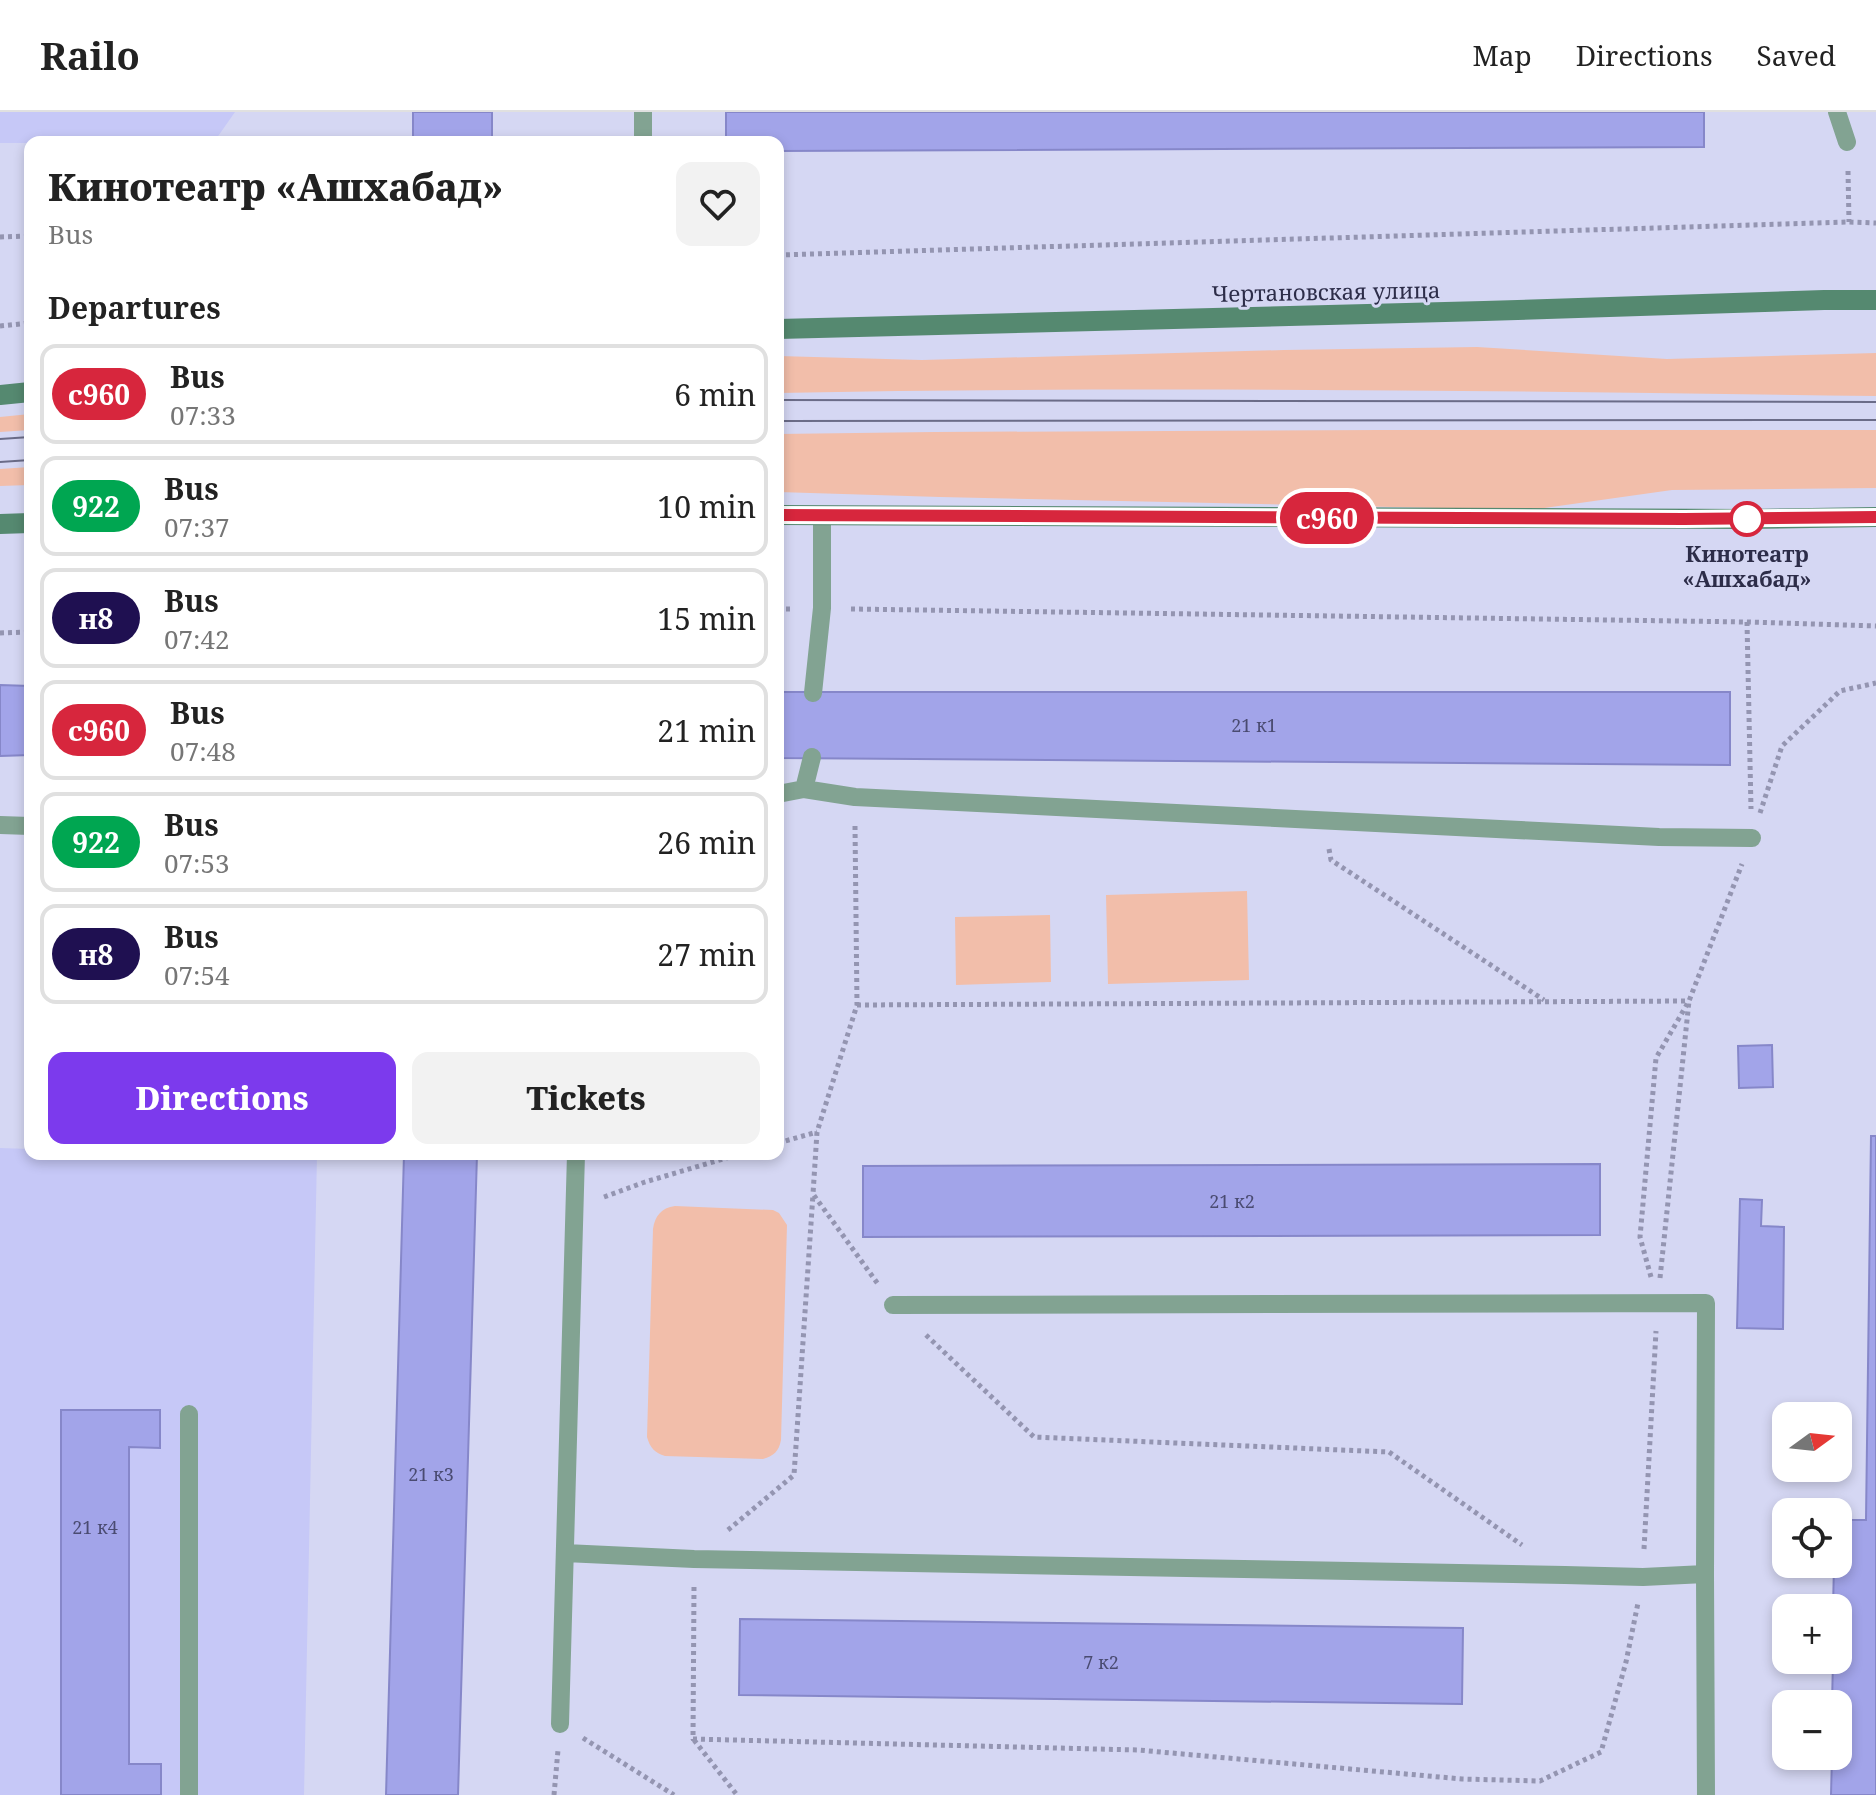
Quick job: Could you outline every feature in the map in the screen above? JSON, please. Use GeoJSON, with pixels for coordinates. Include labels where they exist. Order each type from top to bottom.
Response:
{"type":"FeatureCollection","features":[{"type":"Feature","properties":{"kind":"main road","name":"Чертановская улица"},"geometry":{"type":"LineString","coordinates":[[784,329],[1876,300]]}},
{"type":"Feature","properties":{"kind":"main road"},"geometry":{"type":"LineString","coordinates":[[0,395],[24,393]]}},
{"type":"Feature","properties":{"kind":"main road"},"geometry":{"type":"LineString","coordinates":[[784,515],[1876,517]]}},
{"type":"Feature","properties":{"kind":"main road"},"geometry":{"type":"LineString","coordinates":[[0,524],[24,523]]}},
{"type":"Feature","properties":{"kind":"lane"},"geometry":{"type":"LineString","coordinates":[[643,112],[643,136]]}},
{"type":"Feature","properties":{"kind":"lane"},"geometry":{"type":"LineString","coordinates":[[1837,112],[1847,142]]}},
{"type":"Feature","properties":{"kind":"lane"},"geometry":{"type":"LineString","coordinates":[[813,693],[822,608],[822,516]]}},
{"type":"Feature","properties":{"kind":"lane"},"geometry":{"type":"LineString","coordinates":[[804,789],[812,757]]}},
{"type":"Feature","properties":{"kind":"lane"},"geometry":{"type":"LineString","coordinates":[[784,793],[804,789],[855,797],[1644,837],[1752,838]]}},
{"type":"Feature","properties":{"kind":"lane"},"geometry":{"type":"LineString","coordinates":[[0,825],[24,826]]}},
{"type":"Feature","properties":{"kind":"lane"},"geometry":{"type":"LineString","coordinates":[[560,1724],[576,1160]]}},
{"type":"Feature","properties":{"kind":"lane"},"geometry":{"type":"LineString","coordinates":[[893,1305],[1706,1303],[1706,1795]]}},
{"type":"Feature","properties":{"kind":"lane"},"geometry":{"type":"LineString","coordinates":[[189,1414],[189,1795]]}},
{"type":"Feature","properties":{"kind":"lane"},"geometry":{"type":"LineString","coordinates":[[565,1553],[694,1559],[1643,1577],[1705,1574]]}},
{"type":"Feature","properties":{"kind":"path"},"geometry":{"type":"LineString","coordinates":[[1847,142],[1849,222]]}},
{"type":"Feature","properties":{"kind":"path"},"geometry":{"type":"LineString","coordinates":[[784,255],[1876,223]]}},
{"type":"Feature","properties":{"kind":"path"},"geometry":{"type":"LineString","coordinates":[[0,237],[24,236]]}},
{"type":"Feature","properties":{"kind":"path"},"geometry":{"type":"LineString","coordinates":[[0,326],[24,324]]}},
{"type":"Feature","properties":{"kind":"path"},"geometry":{"type":"LineString","coordinates":[[784,609],[1876,626]]}},
{"type":"Feature","properties":{"kind":"path"},"geometry":{"type":"LineString","coordinates":[[1747,622],[1752,838]]}},
{"type":"Feature","properties":{"kind":"path"},"geometry":{"type":"LineString","coordinates":[[0,633],[24,632]]}},
{"type":"Feature","properties":{"kind":"path"},"geometry":{"type":"LineString","coordinates":[[1657,1303],[1640,1237],[1656,1058],[1689,1001],[1752,838],[1782,746],[1840,691],[1876,683]]}},
{"type":"Feature","properties":{"kind":"path"},"geometry":{"type":"LineString","coordinates":[[737,1795],[693,1739],[694,1559],[794,1475],[817,1132],[857,1005],[855,797]]}},
{"type":"Feature","properties":{"kind":"path"},"geometry":{"type":"LineString","coordinates":[[1323,821],[1331,860],[1546,1001]]}},
{"type":"Feature","properties":{"kind":"path"},"geometry":{"type":"LineString","coordinates":[[857,1005],[1689,1001]]}},
{"type":"Feature","properties":{"kind":"path"},"geometry":{"type":"LineString","coordinates":[[693,1739],[1138,1750],[1462,1779],[1540,1781],[1601,1752],[1626,1662],[1643,1577],[1657,1303],[1689,1001]]}},
{"type":"Feature","properties":{"kind":"path"},"geometry":{"type":"LineString","coordinates":[[784,1141],[817,1132]]}},
{"type":"Feature","properties":{"kind":"path"},"geometry":{"type":"LineString","coordinates":[[574,1207],[720,1160]]}},
{"type":"Feature","properties":{"kind":"path"},"geometry":{"type":"LineString","coordinates":[[813,1194],[893,1305],[1034,1437],[1389,1452],[1565,1575]]}},
{"type":"Feature","properties":{"kind":"path"},"geometry":{"type":"LineString","coordinates":[[554,1795],[560,1724],[674,1795]]}},
{"type":"Feature","properties":{"kind":"shaded area"},"geometry":{"type":"Polygon","coordinates":[[[0,112],[235,112],[218,136],[24,136],[24,143],[0,143],[0,112]]]}},
{"type":"Feature","properties":{"kind":"shaded area"},"geometry":{"type":"Polygon","coordinates":[[[1477,347],[1667,359],[1876,353],[1876,396],[1190,390],[784,393],[784,356],[922,360],[1477,347]]]}},
{"type":"Feature","properties":{"kind":"shaded area"},"geometry":{"type":"Polygon","coordinates":[[[24,415],[24,430],[0,432],[0,417],[24,415]]]}},
{"type":"Feature","properties":{"kind":"shaded area"},"geometry":{"type":"Polygon","coordinates":[[[1876,430],[1876,488],[1672,490],[1530,510],[784,492],[784,434],[1876,430]]]}},
{"type":"Feature","properties":{"kind":"shaded area"},"geometry":{"type":"Polygon","coordinates":[[[24,467],[24,485],[0,486],[0,469],[24,467]]]}},
{"type":"Feature","properties":{"kind":"shaded area"},"geometry":{"type":"Polygon","coordinates":[[[1247,891],[1249,980],[1108,984],[1106,895],[1247,891]]]}},
{"type":"Feature","properties":{"kind":"shaded area"},"geometry":{"type":"Polygon","coordinates":[[[1050,915],[1051,982],[956,985],[955,917],[1050,915]]]}},
{"type":"Feature","properties":{"kind":"shaded area"},"geometry":{"type":"Polygon","coordinates":[[[0,1148],[24,1149],[24,1160],[317,1160],[304,1795],[0,1795],[0,1148]]]}},
{"type":"Feature","properties":{"kind":"shaded area"},"geometry":{"type":"Polygon","coordinates":[[[675,1206],[773,1210],[787,1225],[781,1440],[777,1450],[767,1458],[665,1456],[653,1450],[648,1441],[653,1229],[660,1213],[675,1206]]]}},
{"type":"Feature","properties":{"kind":"building"},"geometry":{"type":"Polygon","coordinates":[[[413,112],[492,112],[492,136],[413,136],[413,112]]]}},
{"type":"Feature","properties":{"kind":"building"},"geometry":{"type":"Polygon","coordinates":[[[726,112],[1704,112],[1704,147],[784,151],[784,136],[726,136],[726,112]]]}},
{"type":"Feature","properties":{"kind":"building"},"geometry":{"type":"Polygon","coordinates":[[[0,685],[24,686],[24,755],[0,756],[0,685]]]}},
{"type":"Feature","properties":{"kind":"building"},"geometry":{"type":"Polygon","coordinates":[[[784,692],[1730,692],[1730,765],[784,758],[784,692]]]}},
{"type":"Feature","properties":{"kind":"building"},"geometry":{"type":"Polygon","coordinates":[[[1772,1045],[1773,1087],[1739,1088],[1738,1046],[1772,1045]]]}},
{"type":"Feature","properties":{"kind":"building"},"geometry":{"type":"Polygon","coordinates":[[[1871,1136],[1876,1136],[1876,1795],[1831,1795],[1832,1770],[1852,1770],[1852,1690],[1832,1690],[1833,1674],[1852,1674],[1852,1594],[1833,1594],[1834,1578],[1852,1578],[1852,1520],[1866,1520],[1871,1136]]]}},
{"type":"Feature","properties":{"kind":"building"},"geometry":{"type":"Polygon","coordinates":[[[404,1160],[477,1160],[458,1795],[386,1795],[404,1160]]]}},
{"type":"Feature","properties":{"kind":"building"},"geometry":{"type":"Polygon","coordinates":[[[1600,1164],[1600,1235],[863,1237],[863,1166],[1600,1164]]]}},
{"type":"Feature","properties":{"kind":"building"},"geometry":{"type":"Polygon","coordinates":[[[1740,1199],[1762,1200],[1761,1226],[1784,1227],[1783,1329],[1737,1328],[1740,1199]]]}},
{"type":"Feature","properties":{"kind":"building"},"geometry":{"type":"Polygon","coordinates":[[[61,1410],[160,1410],[160,1448],[129,1447],[129,1764],[161,1764],[161,1795],[61,1795],[61,1410]]]}},
{"type":"Feature","properties":{"kind":"building"},"geometry":{"type":"Polygon","coordinates":[[[740,1619],[1463,1628],[1462,1704],[739,1695],[740,1619]]]}},
{"type":"Feature","properties":{"kind":"tram line"},"geometry":{"type":"LineString","coordinates":[[784,400],[1876,402]]}},
{"type":"Feature","properties":{"kind":"tram line"},"geometry":{"type":"LineString","coordinates":[[784,421],[1876,420]]}},
{"type":"Feature","properties":{"kind":"tram line"},"geometry":{"type":"LineString","coordinates":[[0,439],[24,437]]}},
{"type":"Feature","properties":{"kind":"tram line"},"geometry":{"type":"LineString","coordinates":[[0,462],[24,460]]}},
{"type":"Feature","properties":{"kind":"bus line","name":"с960"},"geometry":{"type":"LineString","coordinates":[[784,515],[1876,517]]}},
{"type":"Feature","properties":{"kind":"place","name":"Кинотеатр «Ашхабад»"},"geometry":{"type":"Point","coordinates":[1747,519]}}]}
